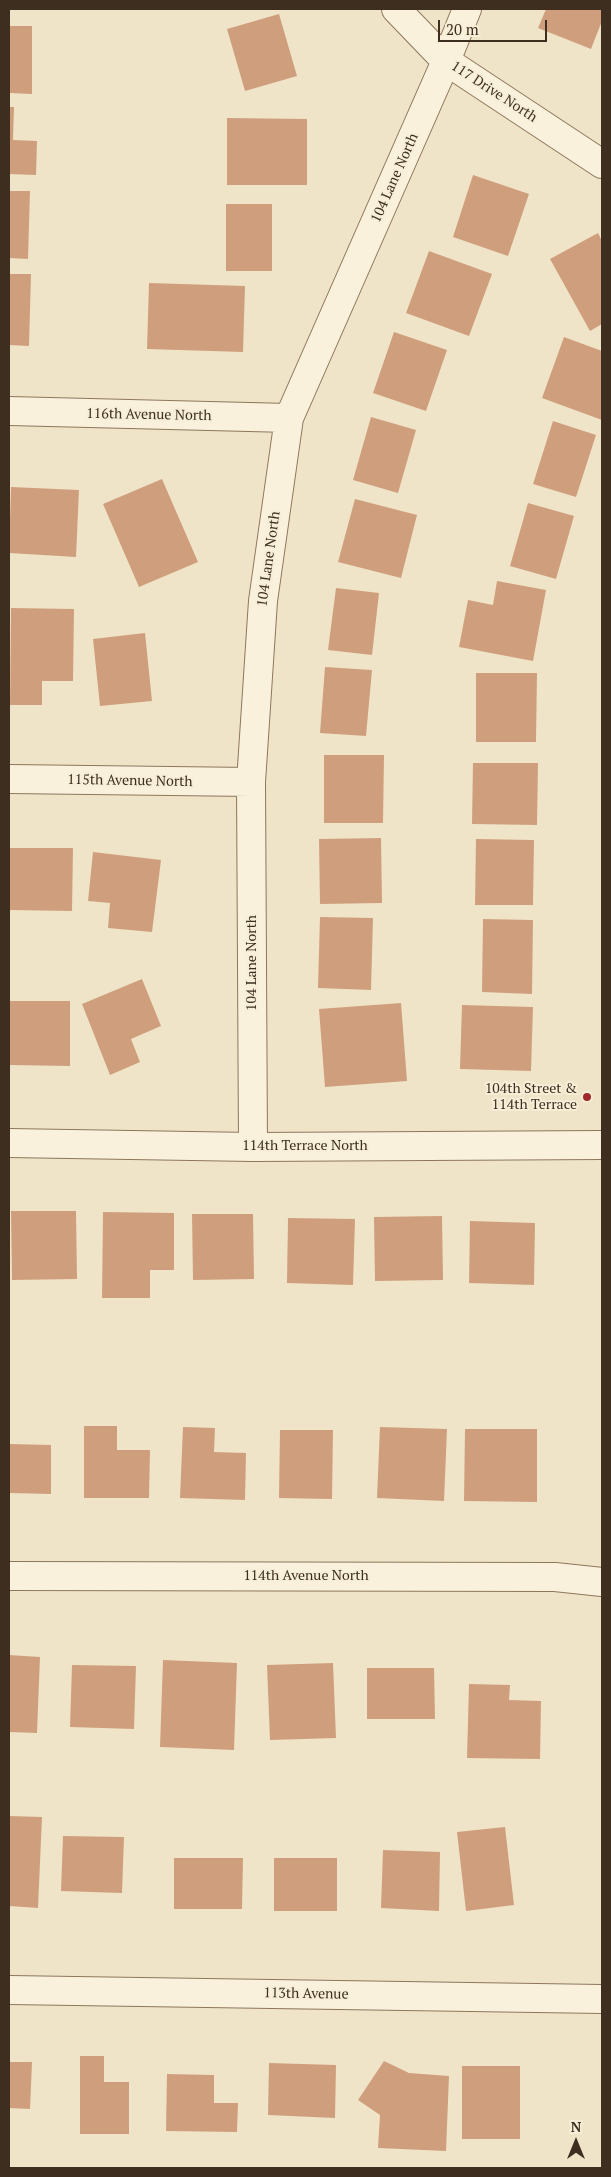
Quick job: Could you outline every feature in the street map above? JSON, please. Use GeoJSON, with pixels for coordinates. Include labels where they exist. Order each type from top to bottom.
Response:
{"type":"FeatureCollection","features":[{"type":"Feature","properties":{"kind":"street","name":"117 Drive North"},"geometry":{"type":"LineString","coordinates":[[396,9],[446,60],[602,164]]}},
{"type":"Feature","properties":{"kind":"street","name":"104 Lane North"},"geometry":{"type":"LineString","coordinates":[[253,1147],[251,782],[263,601],[290,418],[446,60],[466,9]]}},
{"type":"Feature","properties":{"kind":"street","name":"116th Avenue North"},"geometry":{"type":"LineString","coordinates":[[9,411],[290,418]]}},
{"type":"Feature","properties":{"kind":"street","name":"115th Avenue North"},"geometry":{"type":"LineString","coordinates":[[9,779],[251,782]]}},
{"type":"Feature","properties":{"kind":"street","name":"114th Terrace North"},"geometry":{"type":"LineString","coordinates":[[9,1143],[253,1147],[602,1146]]}},
{"type":"Feature","properties":{"kind":"street","name":"114th Avenue North"},"geometry":{"type":"LineString","coordinates":[[9,1576],[555,1577],[602,1582]]}},
{"type":"Feature","properties":{"kind":"street","name":"113th Avenue"},"geometry":{"type":"LineString","coordinates":[[9,1990],[602,1999]]}},
{"type":"Feature","properties":{"kind":"building"},"geometry":{"type":"Polygon","coordinates":[[[546,9],[602,9],[602,21],[591,49],[538,28],[546,9]]]}},
{"type":"Feature","properties":{"kind":"building"},"geometry":{"type":"Polygon","coordinates":[[[279,14],[297,76],[245,91],[227,29],[279,14]]]}},
{"type":"Feature","properties":{"kind":"building"},"geometry":{"type":"Polygon","coordinates":[[[9,26],[32,26],[32,94],[9,93],[9,26]]]}},
{"type":"Feature","properties":{"kind":"building"},"geometry":{"type":"Polygon","coordinates":[[[9,107],[14,107],[13,140],[37,141],[36,175],[9,174],[9,107]]]}},
{"type":"Feature","properties":{"kind":"building"},"geometry":{"type":"Polygon","coordinates":[[[227,118],[307,119],[307,185],[227,185],[227,118]]]}},
{"type":"Feature","properties":{"kind":"building"},"geometry":{"type":"Polygon","coordinates":[[[473,175],[529,194],[508,256],[453,237],[473,175]]]}},
{"type":"Feature","properties":{"kind":"building"},"geometry":{"type":"Polygon","coordinates":[[[9,191],[30,191],[28,259],[9,258],[9,191]]]}},
{"type":"Feature","properties":{"kind":"building"},"geometry":{"type":"Polygon","coordinates":[[[226,204],[272,204],[272,271],[226,271],[226,204]]]}},
{"type":"Feature","properties":{"kind":"building"},"geometry":{"type":"Polygon","coordinates":[[[598,233],[602,241],[602,324],[590,331],[550,259],[598,233]]]}},
{"type":"Feature","properties":{"kind":"building"},"geometry":{"type":"Polygon","coordinates":[[[429,251],[492,274],[469,336],[406,313],[429,251]]]}},
{"type":"Feature","properties":{"kind":"building"},"geometry":{"type":"Polygon","coordinates":[[[9,274],[31,274],[29,346],[9,345],[9,274]]]}},
{"type":"Feature","properties":{"kind":"building"},"geometry":{"type":"Polygon","coordinates":[[[149,283],[245,286],[243,352],[147,349],[149,283]]]}},
{"type":"Feature","properties":{"kind":"building"},"geometry":{"type":"Polygon","coordinates":[[[394,332],[447,350],[426,411],[373,393],[394,332]]]}},
{"type":"Feature","properties":{"kind":"building"},"geometry":{"type":"Polygon","coordinates":[[[564,337],[602,351],[602,420],[542,398],[564,337]]]}},
{"type":"Feature","properties":{"kind":"building"},"geometry":{"type":"Polygon","coordinates":[[[371,417],[416,430],[398,493],[353,480],[371,417]]]}},
{"type":"Feature","properties":{"kind":"building"},"geometry":{"type":"Polygon","coordinates":[[[553,421],[596,435],[576,497],[533,484],[553,421]]]}},
{"type":"Feature","properties":{"kind":"building"},"geometry":{"type":"Polygon","coordinates":[[[162,479],[198,562],[139,587],[103,504],[162,479]]]}},
{"type":"Feature","properties":{"kind":"building"},"geometry":{"type":"Polygon","coordinates":[[[11,487],[79,490],[76,557],[9,553],[11,487]]]}},
{"type":"Feature","properties":{"kind":"building"},"geometry":{"type":"Polygon","coordinates":[[[355,499],[417,515],[401,578],[338,562],[355,499]]]}},
{"type":"Feature","properties":{"kind":"building"},"geometry":{"type":"Polygon","coordinates":[[[528,503],[574,516],[556,579],[510,566],[528,503]]]}},
{"type":"Feature","properties":{"kind":"building"},"geometry":{"type":"Polygon","coordinates":[[[497,581],[546,590],[533,661],[459,647],[468,600],[493,605],[497,581]]]}},
{"type":"Feature","properties":{"kind":"building"},"geometry":{"type":"Polygon","coordinates":[[[336,588],[379,593],[372,655],[328,650],[336,588]]]}},
{"type":"Feature","properties":{"kind":"building"},"geometry":{"type":"Polygon","coordinates":[[[11,608],[74,609],[73,681],[42,681],[42,705],[10,705],[11,608]]]}},
{"type":"Feature","properties":{"kind":"building"},"geometry":{"type":"Polygon","coordinates":[[[145,633],[152,701],[100,706],[93,639],[145,633]]]}},
{"type":"Feature","properties":{"kind":"building"},"geometry":{"type":"Polygon","coordinates":[[[325,667],[372,670],[366,736],[320,733],[325,667]]]}},
{"type":"Feature","properties":{"kind":"building"},"geometry":{"type":"Polygon","coordinates":[[[476,673],[537,673],[536,742],[476,742],[476,673]]]}},
{"type":"Feature","properties":{"kind":"building"},"geometry":{"type":"Polygon","coordinates":[[[324,755],[384,755],[383,823],[324,823],[324,755]]]}},
{"type":"Feature","properties":{"kind":"building"},"geometry":{"type":"Polygon","coordinates":[[[473,763],[538,763],[537,825],[472,824],[473,763]]]}},
{"type":"Feature","properties":{"kind":"building"},"geometry":{"type":"Polygon","coordinates":[[[381,838],[382,903],[320,904],[319,839],[381,838]]]}},
{"type":"Feature","properties":{"kind":"building"},"geometry":{"type":"Polygon","coordinates":[[[476,839],[534,840],[533,905],[475,905],[476,839]]]}},
{"type":"Feature","properties":{"kind":"building"},"geometry":{"type":"Polygon","coordinates":[[[9,848],[73,848],[72,911],[9,910],[9,848]]]}},
{"type":"Feature","properties":{"kind":"building"},"geometry":{"type":"Polygon","coordinates":[[[93,852],[161,860],[152,932],[108,928],[110,903],[88,901],[93,852]]]}},
{"type":"Feature","properties":{"kind":"building"},"geometry":{"type":"Polygon","coordinates":[[[320,917],[373,918],[371,990],[318,988],[320,917]]]}},
{"type":"Feature","properties":{"kind":"building"},"geometry":{"type":"Polygon","coordinates":[[[483,919],[533,920],[532,994],[482,992],[483,919]]]}},
{"type":"Feature","properties":{"kind":"building"},"geometry":{"type":"Polygon","coordinates":[[[142,979],[161,1026],[131,1039],[140,1062],[110,1075],[82,1004],[142,979]]]}},
{"type":"Feature","properties":{"kind":"building"},"geometry":{"type":"Polygon","coordinates":[[[9,1001],[70,1001],[70,1066],[9,1065],[9,1001]]]}},
{"type":"Feature","properties":{"kind":"building"},"geometry":{"type":"Polygon","coordinates":[[[401,1003],[407,1081],[325,1087],[319,1009],[401,1003]]]}},
{"type":"Feature","properties":{"kind":"building"},"geometry":{"type":"Polygon","coordinates":[[[462,1005],[533,1007],[531,1071],[460,1069],[462,1005]]]}},
{"type":"Feature","properties":{"kind":"building"},"geometry":{"type":"Polygon","coordinates":[[[11,1211],[76,1211],[77,1279],[12,1280],[11,1211]]]}},
{"type":"Feature","properties":{"kind":"building"},"geometry":{"type":"Polygon","coordinates":[[[103,1212],[174,1213],[174,1270],[150,1270],[150,1298],[102,1298],[103,1212]]]}},
{"type":"Feature","properties":{"kind":"building"},"geometry":{"type":"Polygon","coordinates":[[[192,1214],[253,1214],[254,1279],[193,1280],[192,1214]]]}},
{"type":"Feature","properties":{"kind":"building"},"geometry":{"type":"Polygon","coordinates":[[[442,1216],[443,1280],[375,1281],[374,1217],[442,1216]]]}},
{"type":"Feature","properties":{"kind":"building"},"geometry":{"type":"Polygon","coordinates":[[[288,1218],[355,1219],[353,1285],[287,1283],[288,1218]]]}},
{"type":"Feature","properties":{"kind":"building"},"geometry":{"type":"Polygon","coordinates":[[[470,1221],[535,1223],[534,1285],[469,1283],[470,1221]]]}},
{"type":"Feature","properties":{"kind":"building"},"geometry":{"type":"Polygon","coordinates":[[[84,1426],[117,1426],[117,1450],[150,1450],[149,1498],[84,1498],[84,1426]]]}},
{"type":"Feature","properties":{"kind":"building"},"geometry":{"type":"Polygon","coordinates":[[[183,1427],[215,1428],[214,1452],[246,1453],[245,1500],[180,1498],[183,1427]]]}},
{"type":"Feature","properties":{"kind":"building"},"geometry":{"type":"Polygon","coordinates":[[[380,1427],[447,1429],[444,1501],[377,1498],[380,1427]]]}},
{"type":"Feature","properties":{"kind":"building"},"geometry":{"type":"Polygon","coordinates":[[[465,1429],[537,1429],[537,1502],[464,1501],[465,1429]]]}},
{"type":"Feature","properties":{"kind":"building"},"geometry":{"type":"Polygon","coordinates":[[[280,1430],[333,1430],[332,1499],[279,1498],[280,1430]]]}},
{"type":"Feature","properties":{"kind":"building"},"geometry":{"type":"Polygon","coordinates":[[[9,1444],[51,1445],[51,1494],[9,1493],[9,1444]]]}},
{"type":"Feature","properties":{"kind":"building"},"geometry":{"type":"Polygon","coordinates":[[[9,1655],[40,1657],[37,1733],[9,1732],[9,1655]]]}},
{"type":"Feature","properties":{"kind":"building"},"geometry":{"type":"Polygon","coordinates":[[[163,1660],[237,1663],[234,1750],[160,1747],[163,1660]]]}},
{"type":"Feature","properties":{"kind":"building"},"geometry":{"type":"Polygon","coordinates":[[[333,1663],[336,1738],[270,1740],[267,1665],[333,1663]]]}},
{"type":"Feature","properties":{"kind":"building"},"geometry":{"type":"Polygon","coordinates":[[[72,1665],[136,1666],[134,1729],[70,1727],[72,1665]]]}},
{"type":"Feature","properties":{"kind":"building"},"geometry":{"type":"Polygon","coordinates":[[[367,1668],[434,1668],[435,1719],[367,1719],[367,1668]]]}},
{"type":"Feature","properties":{"kind":"building"},"geometry":{"type":"Polygon","coordinates":[[[469,1684],[510,1685],[509,1700],[541,1701],[540,1759],[467,1758],[469,1684]]]}},
{"type":"Feature","properties":{"kind":"building"},"geometry":{"type":"Polygon","coordinates":[[[9,1816],[42,1817],[38,1908],[9,1906],[9,1816]]]}},
{"type":"Feature","properties":{"kind":"building"},"geometry":{"type":"Polygon","coordinates":[[[505,1827],[514,1905],[466,1911],[457,1832],[505,1827]]]}},
{"type":"Feature","properties":{"kind":"building"},"geometry":{"type":"Polygon","coordinates":[[[63,1836],[124,1837],[122,1893],[61,1891],[63,1836]]]}},
{"type":"Feature","properties":{"kind":"building"},"geometry":{"type":"Polygon","coordinates":[[[383,1850],[440,1852],[439,1911],[381,1908],[383,1850]]]}},
{"type":"Feature","properties":{"kind":"building"},"geometry":{"type":"Polygon","coordinates":[[[174,1858],[243,1858],[242,1909],[174,1909],[174,1858]]]}},
{"type":"Feature","properties":{"kind":"building"},"geometry":{"type":"Polygon","coordinates":[[[274,1858],[337,1858],[337,1911],[274,1911],[274,1858]]]}},
{"type":"Feature","properties":{"kind":"building"},"geometry":{"type":"Polygon","coordinates":[[[80,2056],[104,2056],[104,2082],[129,2082],[129,2134],[80,2134],[80,2056]]]}},
{"type":"Feature","properties":{"kind":"building"},"geometry":{"type":"Polygon","coordinates":[[[384,2061],[409,2073],[449,2076],[446,2151],[378,2148],[380,2115],[358,2100],[384,2061]]]}},
{"type":"Feature","properties":{"kind":"building"},"geometry":{"type":"Polygon","coordinates":[[[9,2062],[32,2062],[30,2109],[9,2108],[9,2062]]]}},
{"type":"Feature","properties":{"kind":"building"},"geometry":{"type":"Polygon","coordinates":[[[269,2063],[336,2065],[335,2118],[268,2115],[269,2063]]]}},
{"type":"Feature","properties":{"kind":"building"},"geometry":{"type":"Polygon","coordinates":[[[462,2066],[520,2066],[520,2139],[462,2139],[462,2066]]]}},
{"type":"Feature","properties":{"kind":"building"},"geometry":{"type":"Polygon","coordinates":[[[167,2074],[214,2075],[214,2103],[238,2103],[237,2132],[166,2131],[167,2074]]]}},
{"type":"Feature","properties":{"kind":"place","name":"104th Street & 114th Terrace"},"geometry":{"type":"Point","coordinates":[587,1097]}}]}
